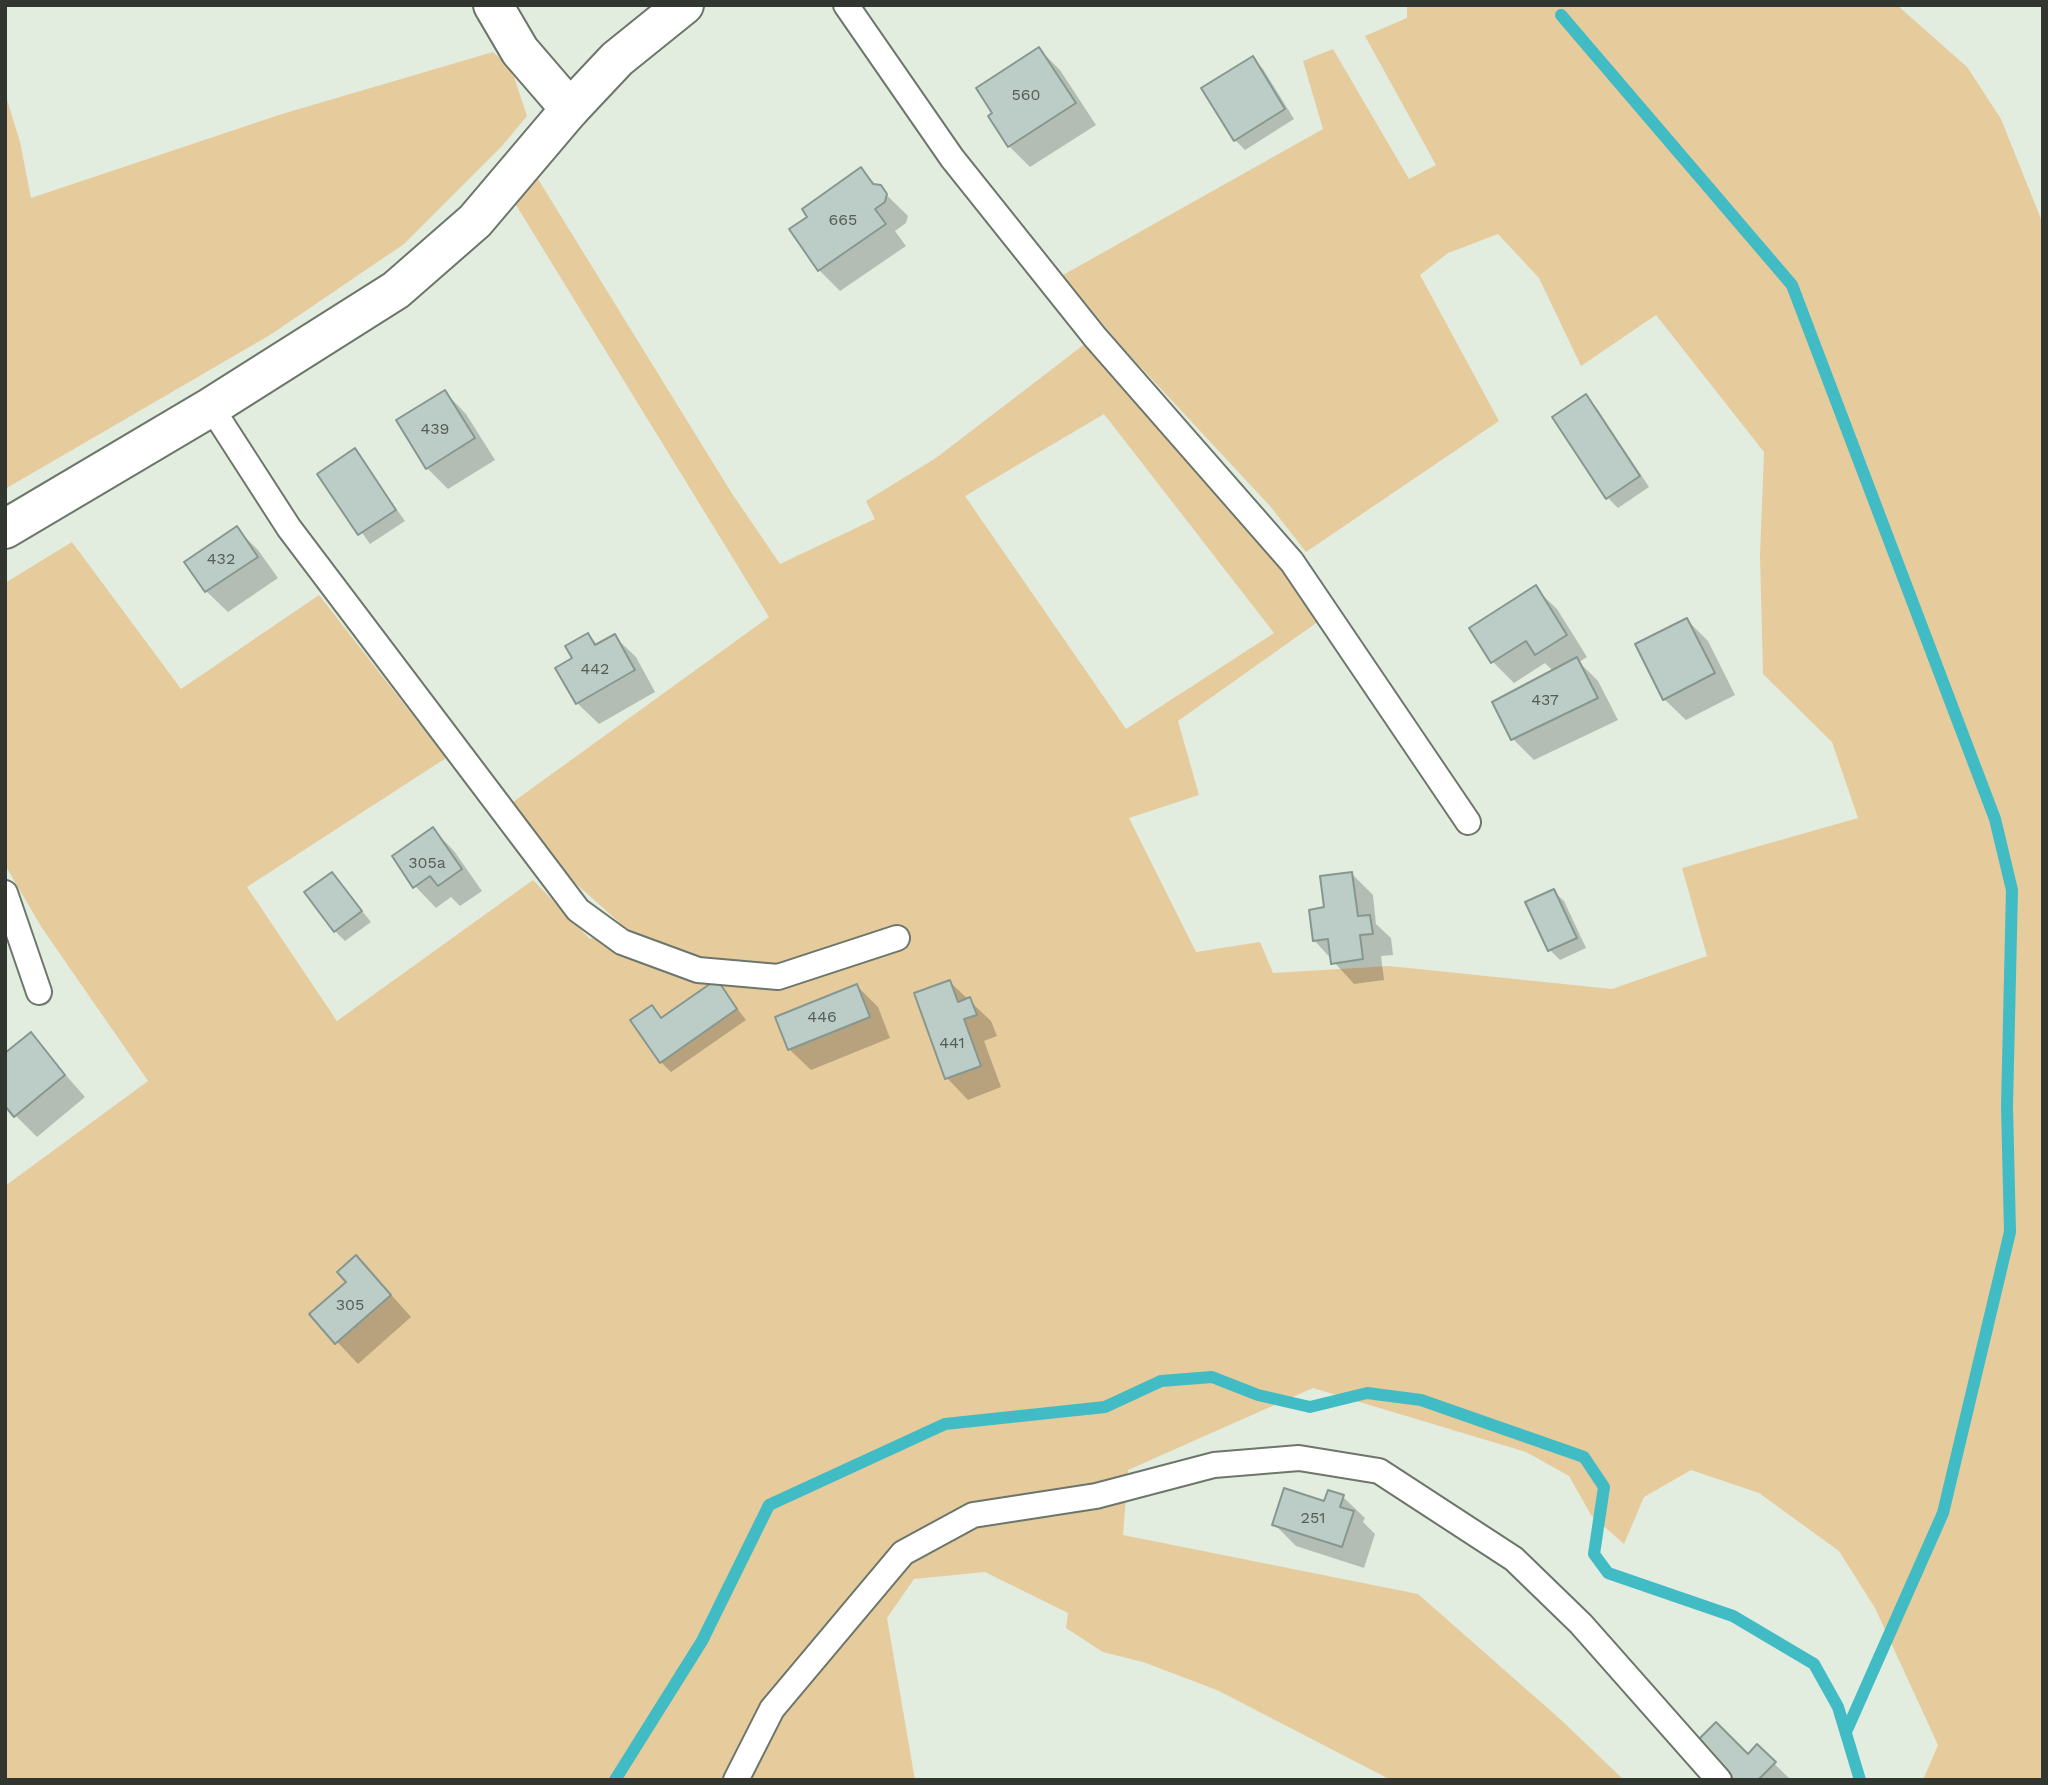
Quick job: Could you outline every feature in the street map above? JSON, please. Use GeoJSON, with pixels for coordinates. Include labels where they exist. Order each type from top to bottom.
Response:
{"type":"FeatureCollection","features":[{"type":"Feature","properties":{"kind":"street"},"geometry":{"type":"LineString","coordinates":[[493,5],[520,51],[570,109]]}},
{"type":"Feature","properties":{"kind":"street"},"geometry":{"type":"LineString","coordinates":[[5,529],[211,407],[396,290],[475,221],[570,109],[617,59],[684,5]]}},
{"type":"Feature","properties":{"kind":"lane"},"geometry":{"type":"LineString","coordinates":[[846,5],[952,158],[1087,328],[1292,562],[1468,822]]}},
{"type":"Feature","properties":{"kind":"lane"},"geometry":{"type":"LineString","coordinates":[[211,407],[289,528],[578,910],[622,942],[698,970],[764,976],[778,977],[897,938]]}},
{"type":"Feature","properties":{"kind":"lane"},"geometry":{"type":"LineString","coordinates":[[5,893],[39,992]]}},
{"type":"Feature","properties":{"kind":"lane"},"geometry":{"type":"LineString","coordinates":[[736,1780],[772,1709],[903,1553],[973,1515],[1096,1496],[1214,1465],[1299,1458],[1379,1471],[1514,1559],[1581,1624],[1719,1780]]}},
{"type":"Feature","properties":{"kind":"shaded area"},"geometry":{"type":"Polygon","coordinates":[[[1407,5],[1897,5],[1967,67],[2001,119],[2043,224],[2043,1780],[1923,1780],[1938,1745],[1875,1608],[1839,1551],[1759,1493],[1691,1470],[1644,1497],[1624,1544],[1591,1515],[1569,1476],[1526,1452],[1313,1388],[1128,1470],[1123,1535],[1418,1594],[1560,1719],[1624,1780],[1391,1780],[1217,1690],[1143,1662],[1103,1652],[1066,1628],[1068,1613],[985,1572],[914,1579],[887,1618],[915,1780],[5,1780],[5,1186],[148,1081],[42,928],[5,865],[5,583],[72,542],[181,689],[319,595],[446,758],[247,887],[337,1021],[533,880],[590,939],[621,924],[555,865],[513,802],[769,617],[513,200],[538,179],[731,492],[780,564],[875,519],[866,501],[936,458],[1086,343],[1282,567],[1319,621],[1178,721],[1199,795],[1129,818],[1196,952],[1260,942],[1273,973],[1389,966],[1612,989],[1707,956],[1682,868],[1858,818],[1832,742],[1763,674],[1760,555],[1764,452],[1656,315],[1581,366],[1539,278],[1498,234],[1448,253],[1420,275],[1499,421],[1306,552],[1270,506],[1120,345],[1063,275],[1323,129],[1303,61],[1333,49],[1409,179],[1436,165],[1365,36],[1407,18],[1407,5]],[[1104,414],[965,496],[1126,729],[1274,633],[1104,414]]]}},
{"type":"Feature","properties":{"kind":"shaded area"},"geometry":{"type":"Polygon","coordinates":[[[493,52],[511,68],[527,116],[502,146],[404,244],[270,335],[5,489],[5,93],[20,142],[31,198],[282,114],[493,52]]]}},
{"type":"Feature","properties":{"kind":"building"},"geometry":{"type":"Polygon","coordinates":[[[1039,47],[1076,103],[1008,147],[988,116],[992,113],[976,88],[1039,47]]]}},
{"type":"Feature","properties":{"kind":"building"},"geometry":{"type":"Polygon","coordinates":[[[1253,56],[1285,109],[1234,141],[1201,88],[1253,56]]]}},
{"type":"Feature","properties":{"kind":"building"},"geometry":{"type":"Polygon","coordinates":[[[861,167],[873,184],[881,185],[887,194],[885,202],[875,209],[886,224],[818,271],[789,229],[807,217],[802,209],[861,167]]]}},
{"type":"Feature","properties":{"kind":"building"},"geometry":{"type":"Polygon","coordinates":[[[445,390],[475,438],[426,469],[396,420],[445,390]]]}},
{"type":"Feature","properties":{"kind":"building"},"geometry":{"type":"Polygon","coordinates":[[[1586,394],[1640,476],[1606,499],[1552,417],[1586,394]]]}},
{"type":"Feature","properties":{"kind":"building"},"geometry":{"type":"Polygon","coordinates":[[[355,448],[396,510],[358,535],[317,474],[355,448]]]}},
{"type":"Feature","properties":{"kind":"building"},"geometry":{"type":"Polygon","coordinates":[[[237,526],[258,557],[205,592],[184,562],[237,526]]]}},
{"type":"Feature","properties":{"kind":"building"},"geometry":{"type":"Polygon","coordinates":[[[1536,585],[1567,635],[1535,655],[1526,641],[1491,663],[1469,628],[1536,585]]]}},
{"type":"Feature","properties":{"kind":"building"},"geometry":{"type":"Polygon","coordinates":[[[1687,618],[1715,673],[1663,700],[1635,644],[1687,618]]]}},
{"type":"Feature","properties":{"kind":"building"},"geometry":{"type":"Polygon","coordinates":[[[588,633],[595,645],[615,634],[635,670],[576,704],[555,668],[572,658],[565,646],[588,633]]]}},
{"type":"Feature","properties":{"kind":"building"},"geometry":{"type":"Polygon","coordinates":[[[1577,657],[1598,698],[1511,740],[1492,702],[1577,657]]]}},
{"type":"Feature","properties":{"kind":"building"},"geometry":{"type":"Polygon","coordinates":[[[433,827],[462,869],[438,886],[430,876],[413,888],[392,856],[433,827]]]}},
{"type":"Feature","properties":{"kind":"building"},"geometry":{"type":"Polygon","coordinates":[[[332,872],[362,911],[334,932],[304,892],[332,872]]]}},
{"type":"Feature","properties":{"kind":"building"},"geometry":{"type":"Polygon","coordinates":[[[1352,872],[1358,916],[1370,915],[1373,934],[1360,935],[1363,959],[1331,964],[1328,939],[1313,941],[1309,910],[1324,907],[1320,876],[1352,872]]]}},
{"type":"Feature","properties":{"kind":"building"},"geometry":{"type":"Polygon","coordinates":[[[1554,889],[1577,938],[1548,951],[1525,902],[1554,889]]]}},
{"type":"Feature","properties":{"kind":"building"},"geometry":{"type":"Polygon","coordinates":[[[717,979],[737,1009],[660,1063],[630,1020],[652,1005],[661,1018],[717,979]]]}},
{"type":"Feature","properties":{"kind":"building"},"geometry":{"type":"Polygon","coordinates":[[[950,980],[958,1002],[970,997],[977,1015],[964,1019],[981,1066],[945,1079],[914,993],[950,980]]]}},
{"type":"Feature","properties":{"kind":"building"},"geometry":{"type":"Polygon","coordinates":[[[857,984],[870,1017],[788,1050],[775,1017],[857,984]]]}},
{"type":"Feature","properties":{"kind":"building"},"geometry":{"type":"Polygon","coordinates":[[[31,1032],[65,1075],[14,1117],[5,1106],[5,1053],[31,1032]]]}},
{"type":"Feature","properties":{"kind":"building"},"geometry":{"type":"Polygon","coordinates":[[[356,1255],[391,1295],[335,1344],[309,1314],[346,1282],[337,1272],[356,1255]]]}},
{"type":"Feature","properties":{"kind":"building"},"geometry":{"type":"Polygon","coordinates":[[[1284,1488],[1324,1501],[1328,1490],[1344,1495],[1340,1507],[1354,1511],[1342,1547],[1272,1525],[1284,1488]]]}},
{"type":"Feature","properties":{"kind":"building"},"geometry":{"type":"Polygon","coordinates":[[[1716,1722],[1748,1754],[1757,1744],[1776,1762],[1758,1780],[1734,1780],[1696,1742],[1716,1722]]]}},
{"type":"Feature","properties":{"kind":"waterway"},"geometry":{"type":"LineString","coordinates":[[1561,15],[1792,285],[1995,819],[2012,890],[2007,1106],[2010,1232],[1943,1513],[1846,1732]]}},
{"type":"Feature","properties":{"kind":"waterway"},"geometry":{"type":"LineString","coordinates":[[615,1780],[702,1641],[769,1505],[945,1424],[1105,1407],[1161,1381],[1212,1377],[1258,1395],[1310,1407],[1367,1393],[1421,1400],[1584,1457],[1604,1487],[1594,1554],[1608,1573],[1733,1616],[1814,1664],[1838,1707],[1860,1780]]}}]}
